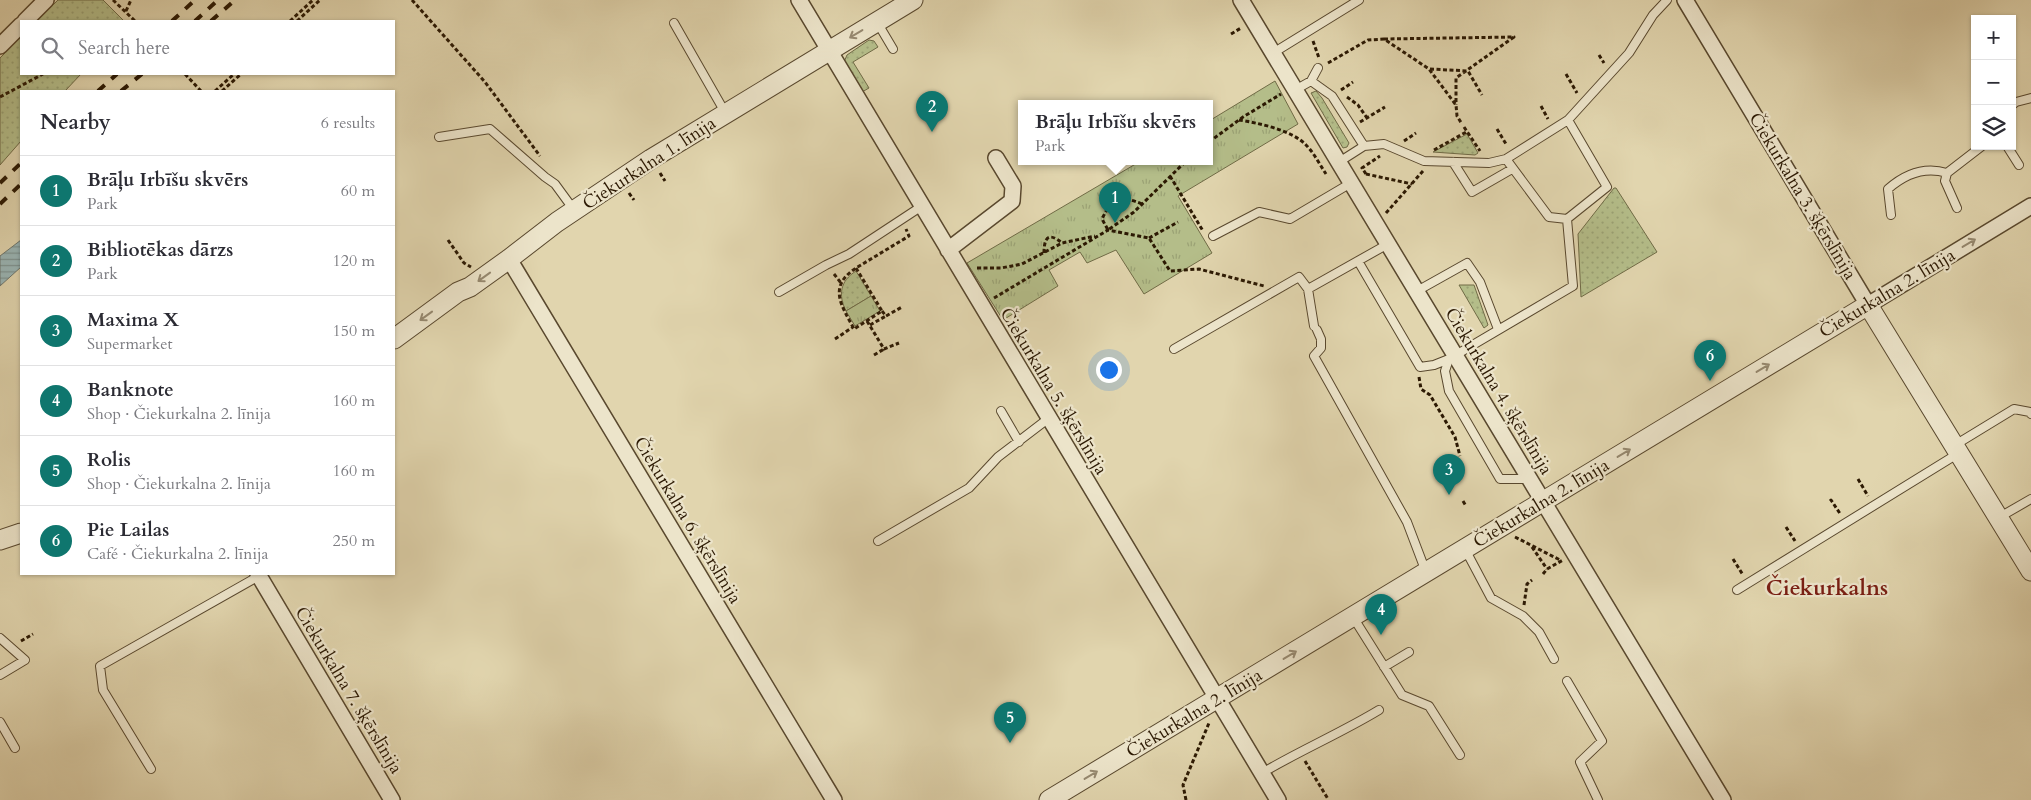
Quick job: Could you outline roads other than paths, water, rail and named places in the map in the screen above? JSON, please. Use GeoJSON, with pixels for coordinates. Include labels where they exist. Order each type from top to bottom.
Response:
{"type":"FeatureCollection","features":[{"type":"Feature","properties":{"kind":"street"},"geometry":{"type":"LineString","coordinates":[[26,20],[46,0]]}},
{"type":"Feature","properties":{"kind":"street","name":"Čiekurkalna 5. šķērslīnija"},"geometry":{"type":"LineString","coordinates":[[799,0],[1278,800]]}},
{"type":"Feature","properties":{"kind":"street","name":"Čiekurkalna 1. līnija"},"geometry":{"type":"LineString","coordinates":[[395,338],[458,292],[509,259],[574,210],[657,155],[913,0]]}},
{"type":"Feature","properties":{"kind":"street","name":"Čiekurkalna 4. šķērslīnija"},"geometry":{"type":"LineString","coordinates":[[1241,0],[1273,53],[1291,90],[1339,162],[1356,180],[1388,244],[1417,291],[1452,357],[1544,502],[1568,557],[1723,800]]}},
{"type":"Feature","properties":{"kind":"street","name":"Čiekurkalna 3. šķērslīnija"},"geometry":{"type":"LineString","coordinates":[[1685,0],[1868,305],[2031,571]]}},
{"type":"Feature","properties":{"kind":"street"},"geometry":{"type":"LineString","coordinates":[[0,46],[20,26]]}},
{"type":"Feature","properties":{"kind":"street"},"geometry":{"type":"LineString","coordinates":[[948,250],[1012,201],[1013,186],[996,158]]}},
{"type":"Feature","properties":{"kind":"street","name":"Čiekurkalna 2. līnija"},"geometry":{"type":"LineString","coordinates":[[1050,800],[2031,206]]}},
{"type":"Feature","properties":{"kind":"street","name":"Čiekurkalna 6. šķērslīnija"},"geometry":{"type":"LineString","coordinates":[[509,259],[834,800]]}},
{"type":"Feature","properties":{"kind":"street"},"geometry":{"type":"LineString","coordinates":[[0,540],[20,533]]}},
{"type":"Feature","properties":{"kind":"street","name":"Čiekurkalna 7. šķērslīnija"},"geometry":{"type":"LineString","coordinates":[[258,575],[392,800]]}},
{"type":"Feature","properties":{"kind":"lane"},"geometry":{"type":"LineString","coordinates":[[1273,53],[1360,0]]}},
{"type":"Feature","properties":{"kind":"lane"},"geometry":{"type":"LineString","coordinates":[[1339,162],[1364,146],[1384,144],[1419,159],[1432,161],[1487,163],[1506,159],[1568,120],[1629,53],[1653,15],[1667,0]]}},
{"type":"Feature","properties":{"kind":"lane"},"geometry":{"type":"LineString","coordinates":[[674,22],[726,114]]}},
{"type":"Feature","properties":{"kind":"lane"},"geometry":{"type":"LineString","coordinates":[[877,22],[893,49]]}},
{"type":"Feature","properties":{"kind":"lane"},"geometry":{"type":"LineString","coordinates":[[1291,90],[1311,81],[1318,68]]}},
{"type":"Feature","properties":{"kind":"lane"},"geometry":{"type":"LineString","coordinates":[[1311,81],[1332,96],[1364,146]]}},
{"type":"Feature","properties":{"kind":"lane"},"geometry":{"type":"LineString","coordinates":[[2016,102],[2031,98]]}},
{"type":"Feature","properties":{"kind":"lane"},"geometry":{"type":"LineString","coordinates":[[1506,159],[1549,217],[1567,219],[1607,187],[1568,120]]}},
{"type":"Feature","properties":{"kind":"lane"},"geometry":{"type":"LineString","coordinates":[[439,137],[490,129],[555,184],[574,210]]}},
{"type":"Feature","properties":{"kind":"lane"},"geometry":{"type":"LineString","coordinates":[[1958,208],[1945,181],[1946,173],[1977,150]]}},
{"type":"Feature","properties":{"kind":"lane"},"geometry":{"type":"LineString","coordinates":[[2010,150],[2019,165]]}},
{"type":"Feature","properties":{"kind":"lane"},"geometry":{"type":"LineString","coordinates":[[1453,162],[1472,192],[1512,169]]}},
{"type":"Feature","properties":{"kind":"lane"},"geometry":{"type":"LineString","coordinates":[[1892,215],[1888,189],[1900,179],[1933,169],[1946,173]]}},
{"type":"Feature","properties":{"kind":"lane"},"geometry":{"type":"LineString","coordinates":[[1213,236],[1259,212],[1290,220],[1356,180]]}},
{"type":"Feature","properties":{"kind":"lane"},"geometry":{"type":"LineString","coordinates":[[779,292],[849,254],[924,209]]}},
{"type":"Feature","properties":{"kind":"lane"},"geometry":{"type":"LineString","coordinates":[[1358,261],[1420,367],[1434,366],[1573,286],[1567,219]]}},
{"type":"Feature","properties":{"kind":"lane"},"geometry":{"type":"LineString","coordinates":[[1308,289],[1388,244]]}},
{"type":"Feature","properties":{"kind":"lane"},"geometry":{"type":"LineString","coordinates":[[1417,291],[1467,263],[1480,282],[1498,329]]}},
{"type":"Feature","properties":{"kind":"lane"},"geometry":{"type":"LineString","coordinates":[[1174,348],[1300,276],[1308,289],[1316,328],[1321,339],[1321,348],[1314,356],[1407,522],[1426,572]]}},
{"type":"Feature","properties":{"kind":"lane"},"geometry":{"type":"LineString","coordinates":[[1452,357],[1445,371],[1449,392],[1500,479],[1530,479]]}},
{"type":"Feature","properties":{"kind":"lane"},"geometry":{"type":"LineString","coordinates":[[1737,590],[1874,505],[2014,409],[2030,412],[2031,414]]}},
{"type":"Feature","properties":{"kind":"lane"},"geometry":{"type":"LineString","coordinates":[[1001,411],[1019,442]]}},
{"type":"Feature","properties":{"kind":"lane"},"geometry":{"type":"LineString","coordinates":[[878,541],[968,488],[998,457],[1049,418]]}},
{"type":"Feature","properties":{"kind":"lane"},"geometry":{"type":"LineString","coordinates":[[1998,518],[2031,499]]}},
{"type":"Feature","properties":{"kind":"lane"},"geometry":{"type":"LineString","coordinates":[[1465,549],[1491,598],[1523,616],[1539,632],[1554,659]]}},
{"type":"Feature","properties":{"kind":"lane"},"geometry":{"type":"LineString","coordinates":[[151,769],[103,690],[100,666],[258,575]]}},
{"type":"Feature","properties":{"kind":"lane"},"geometry":{"type":"LineString","coordinates":[[1353,617],[1402,695],[1429,706],[1460,755]]}},
{"type":"Feature","properties":{"kind":"lane"},"geometry":{"type":"LineString","coordinates":[[0,638],[25,660],[0,675]]}},
{"type":"Feature","properties":{"kind":"lane"},"geometry":{"type":"LineString","coordinates":[[1384,667],[1409,652]]}},
{"type":"Feature","properties":{"kind":"lane"},"geometry":{"type":"LineString","coordinates":[[1567,681],[1602,741],[1580,762],[1598,800]]}},
{"type":"Feature","properties":{"kind":"lane"},"geometry":{"type":"LineString","coordinates":[[1262,773],[1299,751],[1379,710]]}},
{"type":"Feature","properties":{"kind":"lane"},"geometry":{"type":"LineString","coordinates":[[0,722],[15,748]]}},
{"type":"Feature","properties":{"kind":"water"},"geometry":{"type":"Polygon","coordinates":[[[20,241],[20,268],[0,286],[0,256],[20,241]]]}},
{"type":"Feature","properties":{"kind":"railway"},"geometry":{"type":"LineString","coordinates":[[173,20],[195,0]]}},
{"type":"Feature","properties":{"kind":"railway"},"geometry":{"type":"LineString","coordinates":[[196,20],[218,0]]}},
{"type":"Feature","properties":{"kind":"railway"},"geometry":{"type":"LineString","coordinates":[[212,20],[235,0]]}},
{"type":"Feature","properties":{"kind":"railway"},"geometry":{"type":"LineString","coordinates":[[99,90],[116,75]]}},
{"type":"Feature","properties":{"kind":"railway"},"geometry":{"type":"LineString","coordinates":[[122,90],[141,75]]}},
{"type":"Feature","properties":{"kind":"railway"},"geometry":{"type":"LineString","coordinates":[[0,183],[20,164]]}},
{"type":"Feature","properties":{"kind":"railway"},"geometry":{"type":"LineString","coordinates":[[0,204],[20,185]]}},
{"type":"Feature","properties":{"kind":"place","name":"Bibliotēkas dārzs"},"geometry":{"type":"Point","coordinates":[932,132]}},
{"type":"Feature","properties":{"kind":"place","name":"Brāļu Irbīšu skvērs"},"geometry":{"type":"Point","coordinates":[1115,223]}},
{"type":"Feature","properties":{"kind":"place","name":"Pie Lailas"},"geometry":{"type":"Point","coordinates":[1710,381]}},
{"type":"Feature","properties":{"kind":"place","name":"Maxima X"},"geometry":{"type":"Point","coordinates":[1449,495]}},
{"type":"Feature","properties":{"kind":"place","name":"Banknote"},"geometry":{"type":"Point","coordinates":[1381,635]}},
{"type":"Feature","properties":{"kind":"place","name":"Rolis"},"geometry":{"type":"Point","coordinates":[1010,743]}},
{"type":"Feature","properties":{"kind":"district","name":"Čiekurkalns"},"geometry":{"type":"Point","coordinates":[1827,587]}}]}
